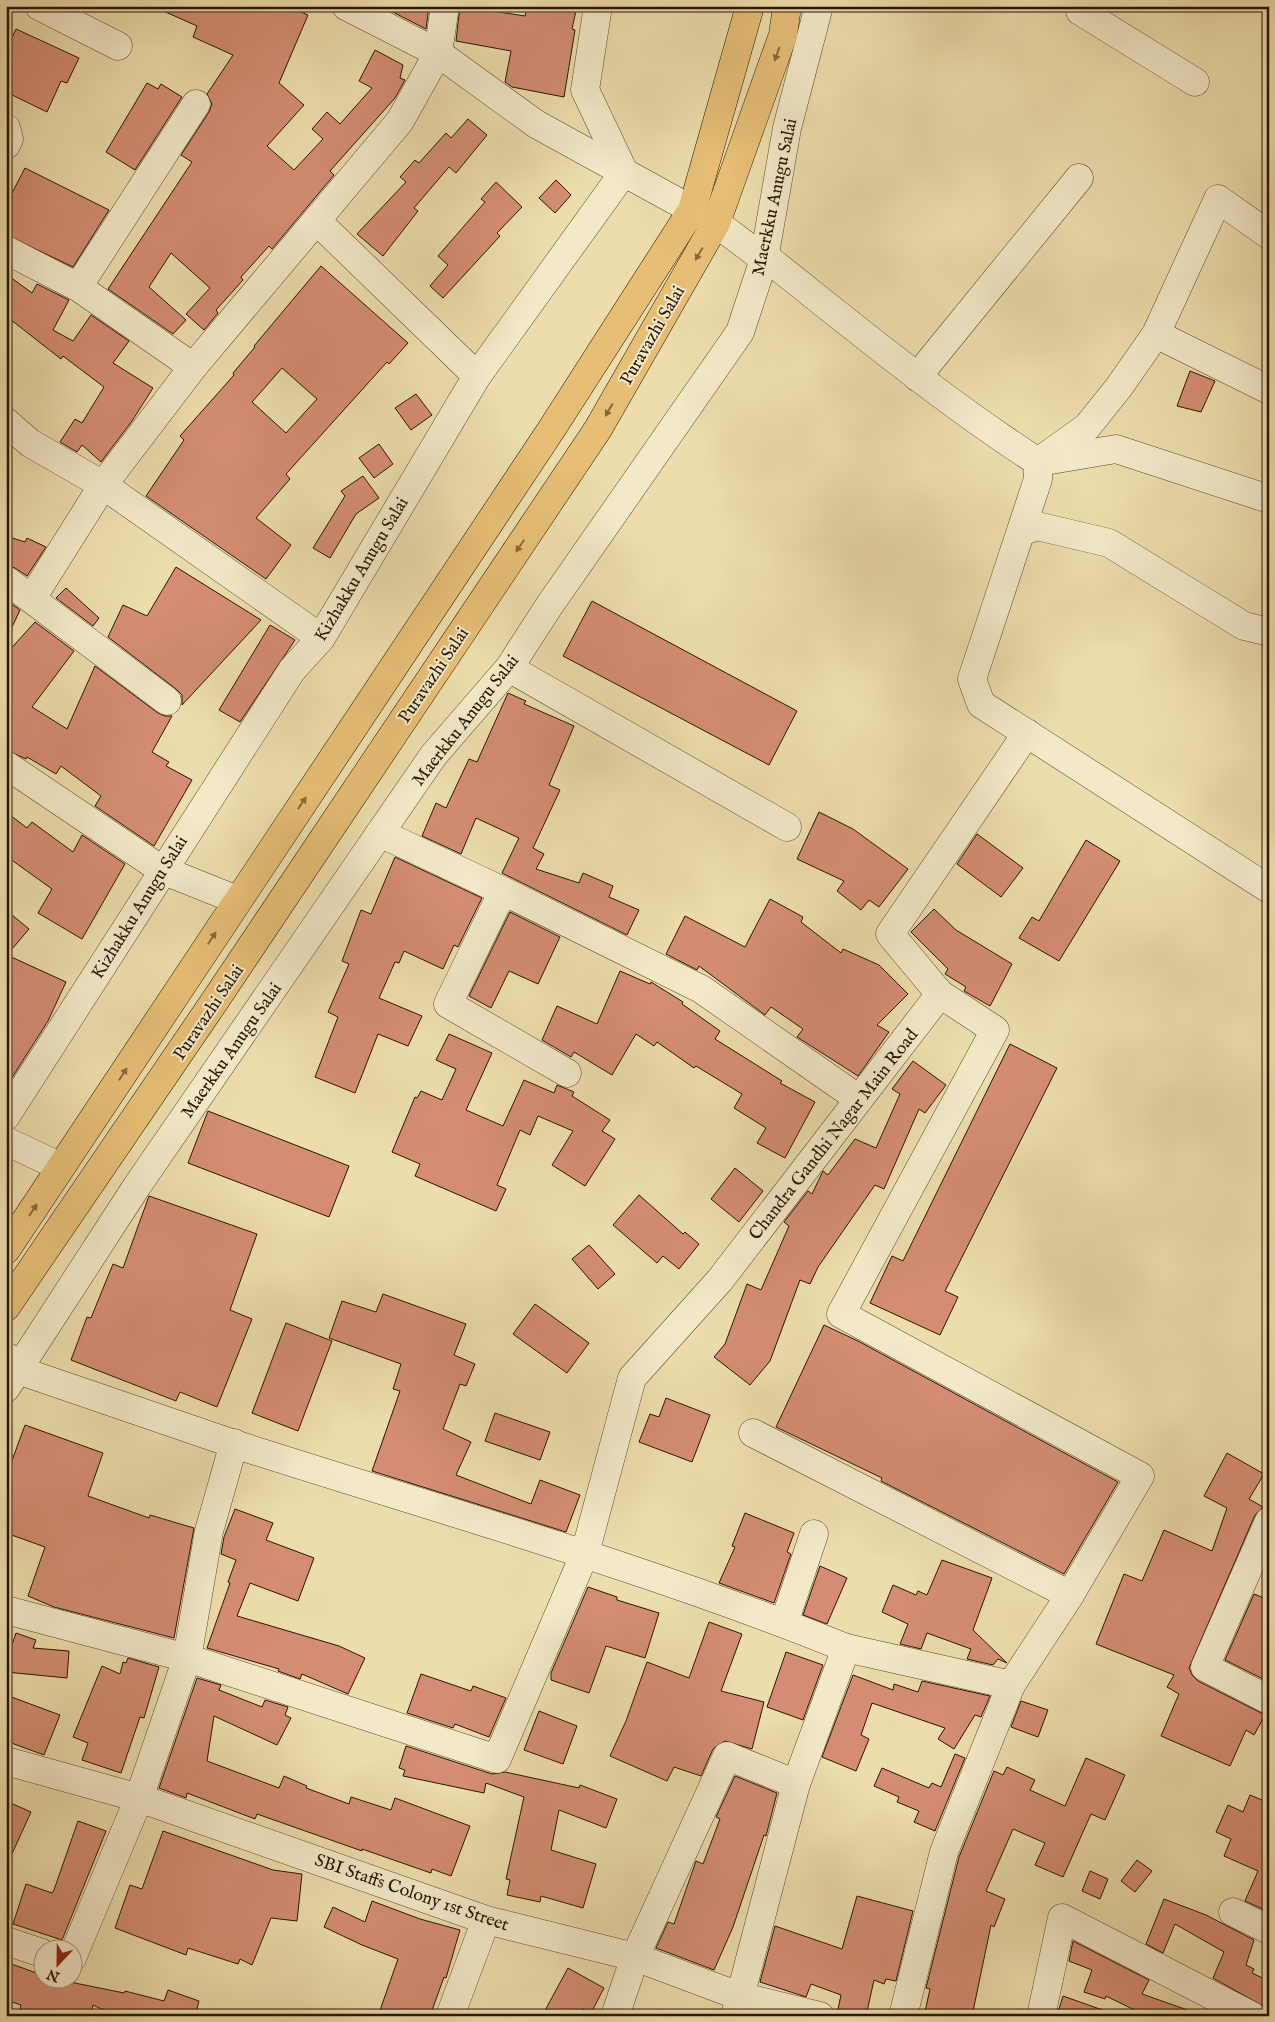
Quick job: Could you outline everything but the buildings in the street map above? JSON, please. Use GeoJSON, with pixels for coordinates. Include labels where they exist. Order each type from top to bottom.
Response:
{"type":"FeatureCollection","features":[{"type":"Feature","properties":{"kind":"main road","name":"Puravazhi Salai"},"geometry":{"type":"LineString","coordinates":[[6,1250],[237,900],[552,430],[692,210],[750,6]]}},
{"type":"Feature","properties":{"kind":"main road","name":"Puravazhi Salai"},"geometry":{"type":"LineString","coordinates":[[6,1307],[216,1000],[598,429],[716,223],[783,35],[787,6]]}},
{"type":"Feature","properties":{"kind":"street"},"geometry":{"type":"LineString","coordinates":[[39,6],[118,46]]}},
{"type":"Feature","properties":{"kind":"street"},"geometry":{"type":"LineString","coordinates":[[346,6],[438,53],[536,124],[716,223],[764,259],[772,262],[917,377],[986,428],[1038,462],[1116,449],[1269,499]]}},
{"type":"Feature","properties":{"kind":"street"},"geometry":{"type":"LineString","coordinates":[[32,598],[103,485],[193,368],[400,121],[438,53],[445,6]]}},
{"type":"Feature","properties":{"kind":"street"},"geometry":{"type":"LineString","coordinates":[[598,6],[585,90],[624,172]]}},
{"type":"Feature","properties":{"kind":"street","name":"Maerkku Anugu Salai"},"geometry":{"type":"LineString","coordinates":[[10,1371],[433,756],[509,668],[549,606],[740,332],[764,259],[787,128],[819,6]]}},
{"type":"Feature","properties":{"kind":"street"},"geometry":{"type":"LineString","coordinates":[[1076,8],[1195,82]]}},
{"type":"Feature","properties":{"kind":"street"},"geometry":{"type":"LineString","coordinates":[[78,287],[196,104]]}},
{"type":"Feature","properties":{"kind":"street"},"geometry":{"type":"LineString","coordinates":[[6,128],[9,139],[6,145]]}},
{"type":"Feature","properties":{"kind":"street","name":"Kizhakku Anugu Salai"},"geometry":{"type":"LineString","coordinates":[[6,1116],[292,670],[321,638],[477,376],[624,172]]}},
{"type":"Feature","properties":{"kind":"street"},"geometry":{"type":"LineString","coordinates":[[917,377],[1079,178]]}},
{"type":"Feature","properties":{"kind":"street"},"geometry":{"type":"LineString","coordinates":[[1038,462],[1087,427],[1156,334],[1218,199],[1269,235]]}},
{"type":"Feature","properties":{"kind":"street"},"geometry":{"type":"LineString","coordinates":[[317,221],[477,376]]}},
{"type":"Feature","properties":{"kind":"street"},"geometry":{"type":"LineString","coordinates":[[6,250],[78,287],[193,368]]}},
{"type":"Feature","properties":{"kind":"street"},"geometry":{"type":"LineString","coordinates":[[1156,334],[1269,390]]}},
{"type":"Feature","properties":{"kind":"street"},"geometry":{"type":"LineString","coordinates":[[6,422],[30,443],[103,485],[321,638]]}},
{"type":"Feature","properties":{"kind":"street"},"geometry":{"type":"LineString","coordinates":[[1038,462],[1038,479],[972,679],[981,704],[1269,889]]}},
{"type":"Feature","properties":{"kind":"street"},"geometry":{"type":"LineString","coordinates":[[1021,532],[1037,526],[1109,543],[1244,626],[1269,632]]}},
{"type":"Feature","properties":{"kind":"street"},"geometry":{"type":"LineString","coordinates":[[6,580],[167,701]]}},
{"type":"Feature","properties":{"kind":"street"},"geometry":{"type":"LineString","coordinates":[[509,668],[787,827]]}},
{"type":"Feature","properties":{"kind":"street"},"geometry":{"type":"LineString","coordinates":[[903,2016],[944,1852],[1011,1685],[1070,1595],[1140,1476],[842,1314],[995,1030],[940,994],[890,934],[1027,733]]}},
{"type":"Feature","properties":{"kind":"street"},"geometry":{"type":"LineString","coordinates":[[6,765],[162,870],[237,900]]}},
{"type":"Feature","properties":{"kind":"street"},"geometry":{"type":"LineString","coordinates":[[380,833],[503,891],[701,989],[859,1099]]}},
{"type":"Feature","properties":{"kind":"street"},"geometry":{"type":"LineString","coordinates":[[503,891],[448,1004],[567,1073]]}},
{"type":"Feature","properties":{"kind":"street","name":"Chandra Gandhi Nagar Main Road"},"geometry":{"type":"LineString","coordinates":[[187,1658],[497,1760],[585,1553],[632,1378],[720,1280],[940,994]]}},
{"type":"Feature","properties":{"kind":"street"},"geometry":{"type":"LineString","coordinates":[[6,1141],[61,1167]]}},
{"type":"Feature","properties":{"kind":"street"},"geometry":{"type":"LineString","coordinates":[[10,1371],[585,1553],[784,1623],[846,1648],[1011,1685]]}},
{"type":"Feature","properties":{"kind":"street"},"geometry":{"type":"LineString","coordinates":[[753,1433],[1070,1595]]}},
{"type":"Feature","properties":{"kind":"street"},"geometry":{"type":"LineString","coordinates":[[80,1940],[139,1798],[187,1658],[209,1532],[234,1443]]}},
{"type":"Feature","properties":{"kind":"street"},"geometry":{"type":"LineString","coordinates":[[1269,1521],[1205,1667],[1269,1700]]}},
{"type":"Feature","properties":{"kind":"street"},"geometry":{"type":"LineString","coordinates":[[784,1623],[814,1534]]}},
{"type":"Feature","properties":{"kind":"street"},"geometry":{"type":"LineString","coordinates":[[6,1610],[187,1658]]}},
{"type":"Feature","properties":{"kind":"street"},"geometry":{"type":"LineString","coordinates":[[737,2006],[796,1784],[846,1648]]}},
{"type":"Feature","properties":{"kind":"street"},"geometry":{"type":"LineString","coordinates":[[615,2016],[635,1957],[726,1756],[796,1784]]}},
{"type":"Feature","properties":{"kind":"street","name":"SBI Staffs Colony 1st Street"},"geometry":{"type":"LineString","coordinates":[[6,1761],[139,1798],[486,1920],[635,1957],[737,2006],[820,2016]]}},
{"type":"Feature","properties":{"kind":"street"},"geometry":{"type":"LineString","coordinates":[[1232,1912],[1269,1930]]}},
{"type":"Feature","properties":{"kind":"street"},"geometry":{"type":"LineString","coordinates":[[1041,2016],[1062,1918],[1252,2016]]}},
{"type":"Feature","properties":{"kind":"street"},"geometry":{"type":"LineString","coordinates":[[450,2016],[486,1920]]}},
{"type":"Feature","properties":{"kind":"street"},"geometry":{"type":"LineString","coordinates":[[6,1941],[32,1950]]}}]}
